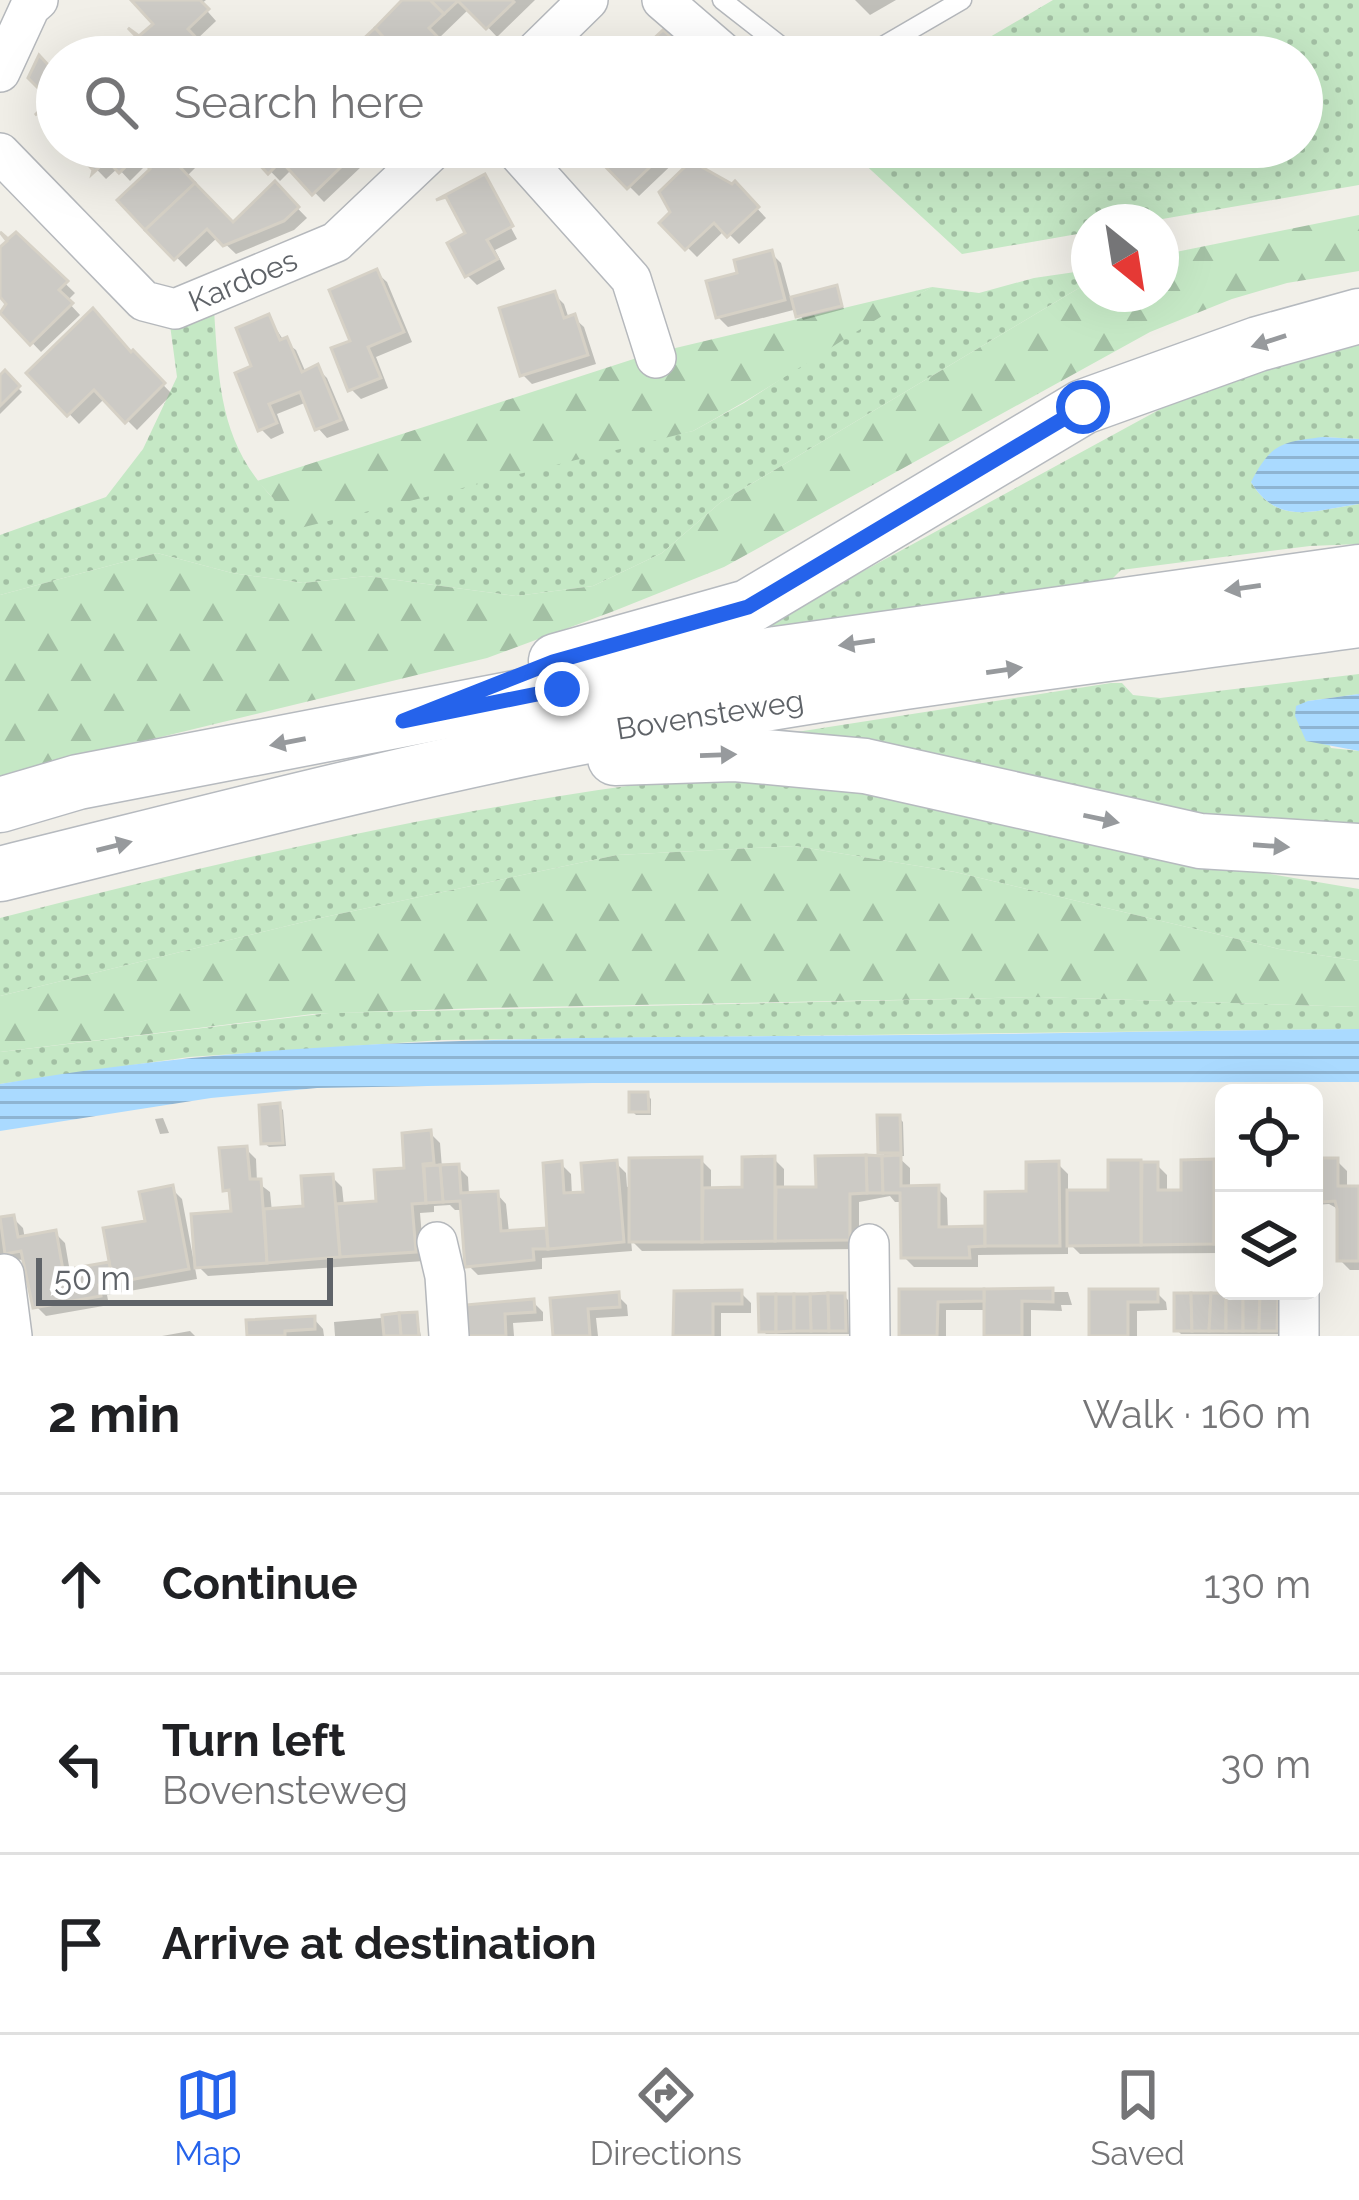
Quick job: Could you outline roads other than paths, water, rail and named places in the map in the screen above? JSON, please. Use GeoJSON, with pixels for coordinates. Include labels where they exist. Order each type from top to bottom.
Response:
{"type":"FeatureCollection","features":[{"type":"Feature","properties":{"kind":"main road"},"geometry":{"type":"LineString","coordinates":[[403,721],[553,662],[748,607],[1083,407],[1258,344],[1359,316]]}},
{"type":"Feature","properties":{"kind":"main road","name":"Bovensteweg"},"geometry":{"type":"LineString","coordinates":[[0,805],[78,782],[776,654],[1359,572]]}},
{"type":"Feature","properties":{"kind":"main road","name":"Bovensteweg"},"geometry":{"type":"LineString","coordinates":[[0,874],[475,759],[736,709],[1359,620]]}},
{"type":"Feature","properties":{"kind":"main road"},"geometry":{"type":"LineString","coordinates":[[475,759],[735,754],[865,766],[1200,841],[1359,851]]}},
{"type":"Feature","properties":{"kind":"street"},"geometry":{"type":"LineString","coordinates":[[0,72],[38,0]]}},
{"type":"Feature","properties":{"kind":"street"},"geometry":{"type":"LineString","coordinates":[[551,36],[588,0]]}},
{"type":"Feature","properties":{"kind":"street"},"geometry":{"type":"LineString","coordinates":[[662,0],[704,36]]}},
{"type":"Feature","properties":{"kind":"street","name":"Kardoes"},"geometry":{"type":"LineString","coordinates":[[0,154],[144,301],[175,309],[336,242],[414,168]]}},
{"type":"Feature","properties":{"kind":"street"},"geometry":{"type":"LineString","coordinates":[[532,168],[631,279],[656,358]]}},
{"type":"Feature","properties":{"kind":"street"},"geometry":{"type":"LineString","coordinates":[[437,1242],[446,1276],[449,1336]]}},
{"type":"Feature","properties":{"kind":"street"},"geometry":{"type":"LineString","coordinates":[[869,1244],[870,1336]]}},
{"type":"Feature","properties":{"kind":"street"},"geometry":{"type":"LineString","coordinates":[[4,1274],[13,1336]]}},
{"type":"Feature","properties":{"kind":"street"},"geometry":{"type":"LineString","coordinates":[[1299,1300],[1300,1336]]}},
{"type":"Feature","properties":{"kind":"lane"},"geometry":{"type":"LineString","coordinates":[[722,0],[768,36]]}},
{"type":"Feature","properties":{"kind":"lane"},"geometry":{"type":"LineString","coordinates":[[899,36],[962,0]]}},
{"type":"Feature","properties":{"kind":"water"},"geometry":{"type":"Polygon","coordinates":[[[1323,437],[1359,439],[1359,504],[1313,512],[1285,510],[1262,496],[1251,482],[1279,447],[1323,437]]]}},
{"type":"Feature","properties":{"kind":"water"},"geometry":{"type":"Polygon","coordinates":[[[1359,694],[1359,751],[1306,741],[1295,716],[1296,706],[1359,694]]]}},
{"type":"Feature","properties":{"kind":"water"},"geometry":{"type":"Polygon","coordinates":[[[1359,1029],[1359,1082],[317,1088],[211,1098],[0,1131],[0,1084],[198,1057],[297,1049],[596,1038],[1359,1029]]]}}]}
